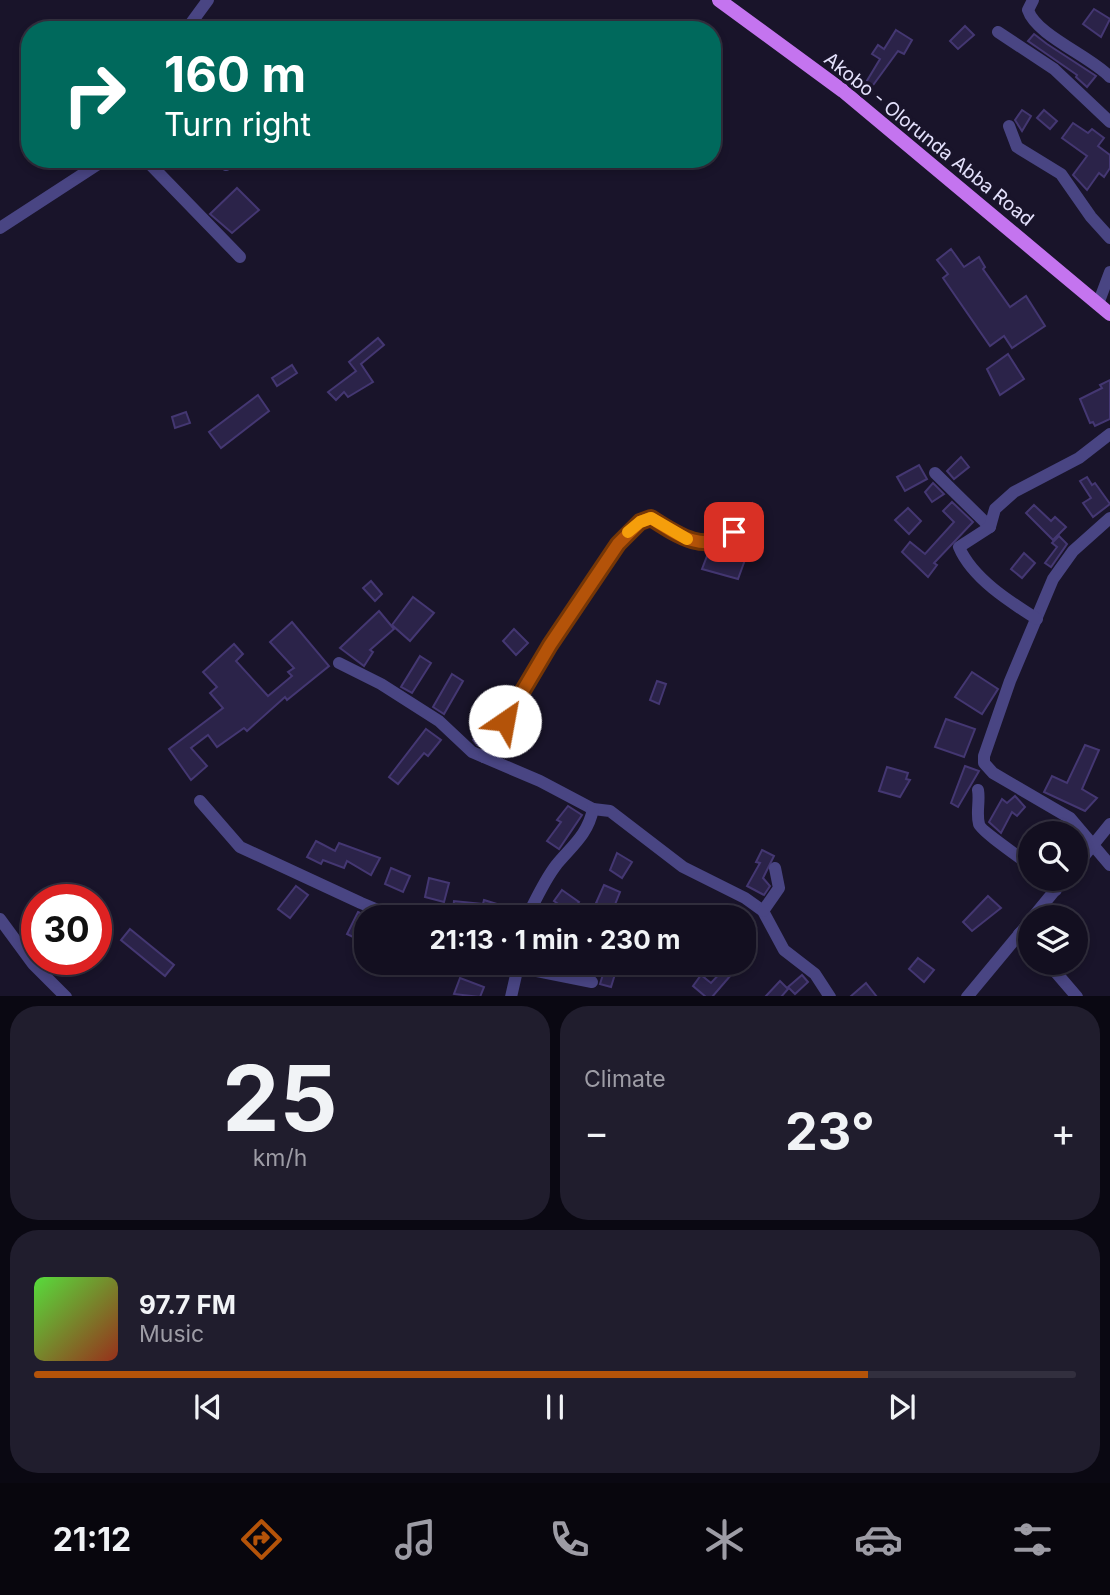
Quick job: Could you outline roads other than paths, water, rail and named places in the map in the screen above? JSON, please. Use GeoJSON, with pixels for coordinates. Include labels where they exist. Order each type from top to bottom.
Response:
{"type":"FeatureCollection","features":[{"type":"Feature","properties":{"kind":"main road","name":"Akobo - Olorunda Abba Road"},"geometry":{"type":"LineString","coordinates":[[719,0],[843,90],[1110,314]]}},
{"type":"Feature","properties":{"kind":"street"},"geometry":{"type":"LineString","coordinates":[[193,21],[208,0]]}},
{"type":"Feature","properties":{"kind":"street"},"geometry":{"type":"LineString","coordinates":[[1033,0],[1028,10],[1035,24],[1088,58],[1110,77]]}},
{"type":"Feature","properties":{"kind":"street"},"geometry":{"type":"LineString","coordinates":[[998,32],[1054,69],[1110,122]]}},
{"type":"Feature","properties":{"kind":"street"},"geometry":{"type":"LineString","coordinates":[[1009,126],[1017,148],[1062,174],[1091,217],[1110,238]]}},
{"type":"Feature","properties":{"kind":"street"},"geometry":{"type":"LineString","coordinates":[[0,228],[92,168]]}},
{"type":"Feature","properties":{"kind":"street"},"geometry":{"type":"LineString","coordinates":[[154,168],[240,257]]}},
{"type":"Feature","properties":{"kind":"street"},"geometry":{"type":"LineString","coordinates":[[1098,304],[1110,272]]}},
{"type":"Feature","properties":{"kind":"street"},"geometry":{"type":"LineString","coordinates":[[1037,619],[1016,606],[965,560],[960,547],[990,527],[995,509],[1014,492],[1079,458],[1110,434]]}},
{"type":"Feature","properties":{"kind":"street"},"geometry":{"type":"LineString","coordinates":[[935,473],[990,527]]}},
{"type":"Feature","properties":{"kind":"street"},"geometry":{"type":"LineString","coordinates":[[484,757],[550,645],[627,533],[640,522],[651,518],[687,539],[703,544],[724,541],[734,532],[738,520]]}},
{"type":"Feature","properties":{"kind":"street"},"geometry":{"type":"LineString","coordinates":[[1110,519],[1063,563],[1010,681],[984,763],[1015,788],[1070,818],[1110,865]]}},
{"type":"Feature","properties":{"kind":"street"},"geometry":{"type":"LineString","coordinates":[[339,663],[381,684],[439,721],[472,752],[540,781],[593,809],[610,811],[683,867],[746,898],[763,911],[783,950],[815,974],[830,996]]}},
{"type":"Feature","properties":{"kind":"street"},"geometry":{"type":"LineString","coordinates":[[978,790],[979,825],[985,834],[1018,854]]}},
{"type":"Feature","properties":{"kind":"street"},"geometry":{"type":"LineString","coordinates":[[200,801],[240,847],[366,905]]}},
{"type":"Feature","properties":{"kind":"street"},"geometry":{"type":"LineString","coordinates":[[534,905],[556,865],[581,839],[590,823],[593,809]]}},
{"type":"Feature","properties":{"kind":"street"},"geometry":{"type":"LineString","coordinates":[[1088,851],[1110,824]]}},
{"type":"Feature","properties":{"kind":"street"},"geometry":{"type":"LineString","coordinates":[[763,911],[779,888],[775,868]]}},
{"type":"Feature","properties":{"kind":"street"},"geometry":{"type":"LineString","coordinates":[[1044,905],[1055,891]]}},
{"type":"Feature","properties":{"kind":"street"},"geometry":{"type":"LineString","coordinates":[[0,919],[33,964],[66,996]]}},
{"type":"Feature","properties":{"kind":"street"},"geometry":{"type":"LineString","coordinates":[[967,996],[1018,935]]}},
{"type":"Feature","properties":{"kind":"street"},"geometry":{"type":"LineString","coordinates":[[511,996],[517,975]]}},
{"type":"Feature","properties":{"kind":"street"},"geometry":{"type":"LineString","coordinates":[[557,975],[592,982]]}},
{"type":"Feature","properties":{"kind":"street"},"geometry":{"type":"LineString","coordinates":[[1059,975],[1077,996]]}}]}
